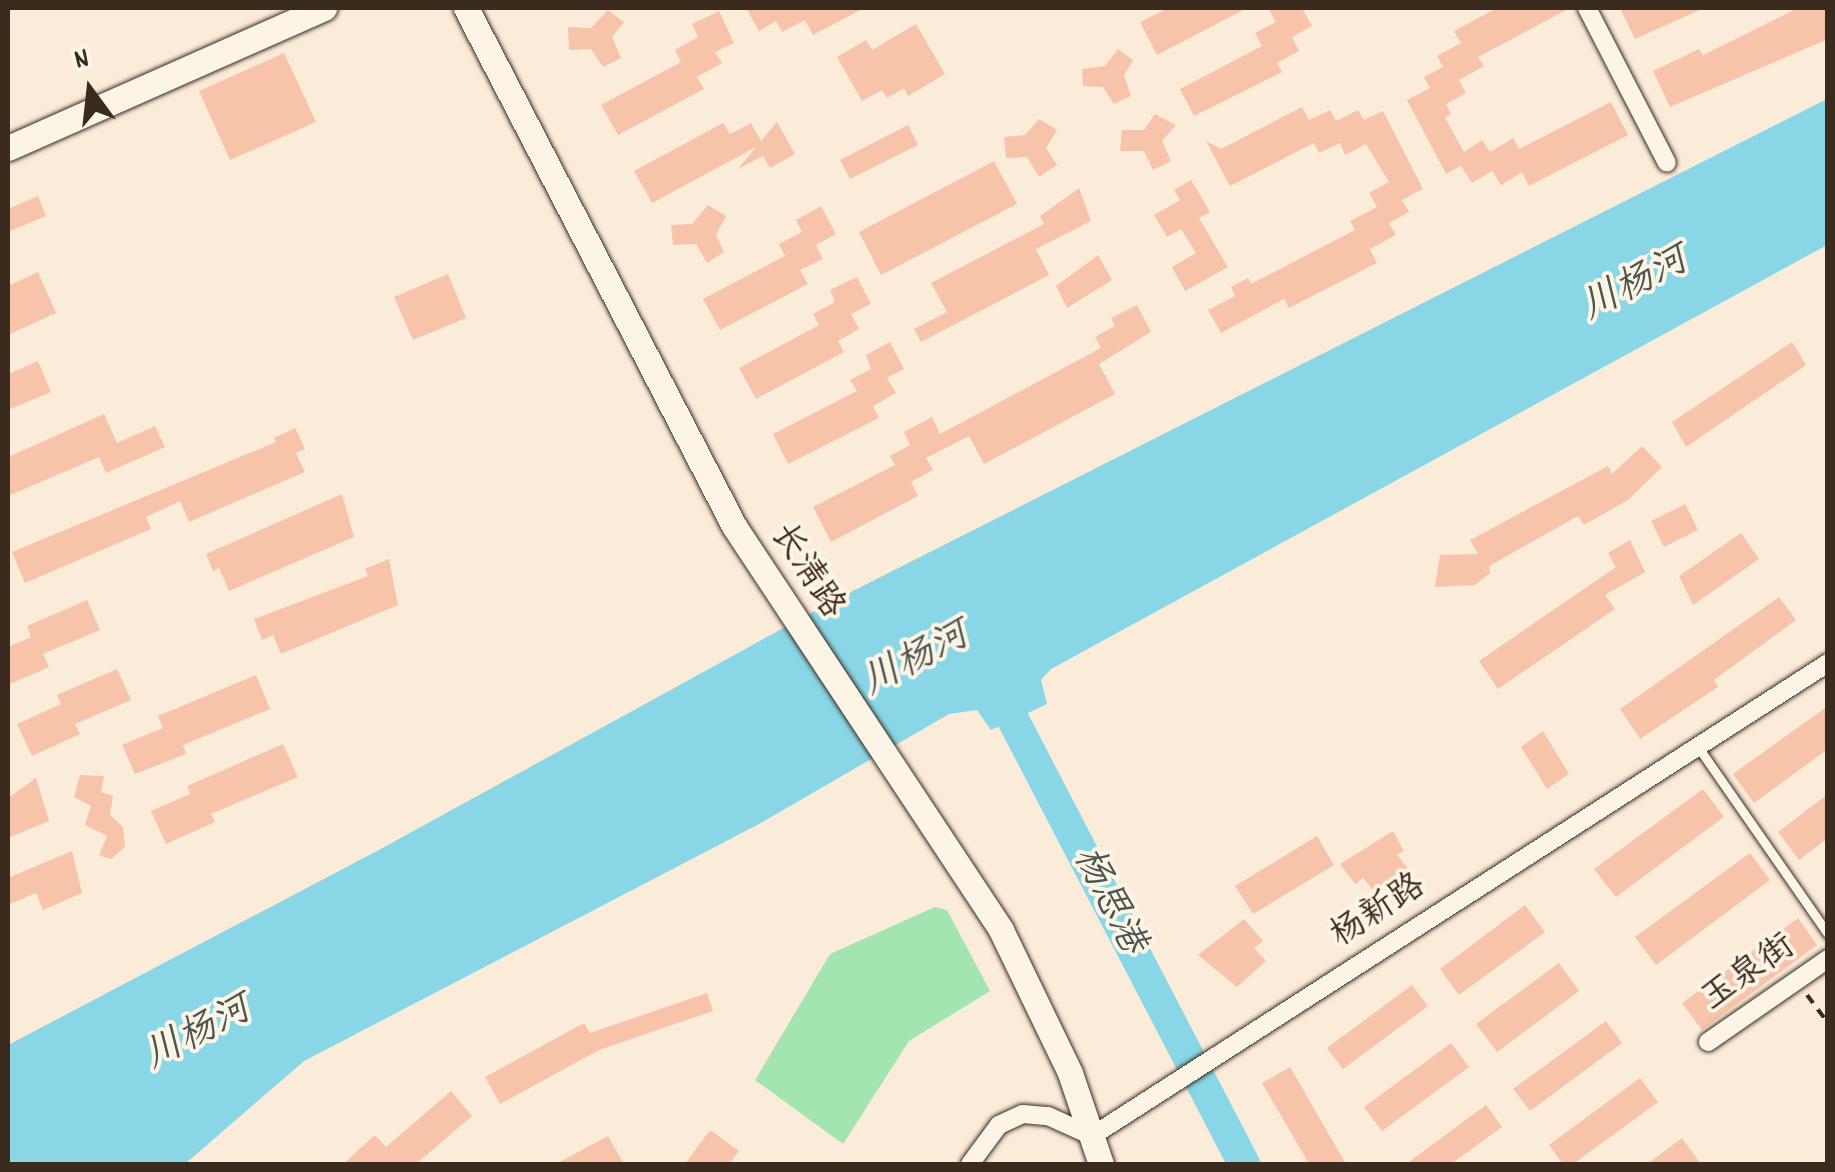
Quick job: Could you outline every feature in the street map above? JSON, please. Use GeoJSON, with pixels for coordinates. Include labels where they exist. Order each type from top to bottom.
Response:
{"type":"FeatureCollection","features":[{"type":"Feature","properties":{"kind":"main road"},"geometry":{"type":"LineString","coordinates":[[8,148],[324,8]]}},
{"type":"Feature","properties":{"kind":"main road","name":"长清路"},"geometry":{"type":"LineString","coordinates":[[466,8],[691,450],[780,598],[1002,930],[1070,1073],[1100,1164]]}},
{"type":"Feature","properties":{"kind":"street"},"geometry":{"type":"LineString","coordinates":[[1587,8],[1667,163]]}},
{"type":"Feature","properties":{"kind":"street","name":"杨新路"},"geometry":{"type":"LineString","coordinates":[[1092,1136],[1828,663]]}},
{"type":"Feature","properties":{"kind":"street","name":"玉泉街"},"geometry":{"type":"LineString","coordinates":[[1708,1042],[1828,959]]}},
{"type":"Feature","properties":{"kind":"street"},"geometry":{"type":"LineString","coordinates":[[970,1164],[999,1124],[1023,1114],[1048,1116],[1092,1136]]}},
{"type":"Feature","properties":{"kind":"lane"},"geometry":{"type":"LineString","coordinates":[[1697,746],[1828,934]]}},
{"type":"Feature","properties":{"kind":"path"},"geometry":{"type":"LineString","coordinates":[[1798,983],[1828,1023]]}},
{"type":"Feature","properties":{"kind":"green space"},"geometry":{"type":"Polygon","coordinates":[[[935,907],[947,910],[990,991],[909,1041],[843,1144],[755,1080],[830,954],[935,907]]]}},
{"type":"Feature","properties":{"kind":"water","name":"川杨河"},"geometry":{"type":"Polygon","coordinates":[[[1827,99],[1827,245],[1051,669],[1041,680],[1047,704],[991,730],[977,710],[949,714],[759,824],[304,1061],[185,1164],[8,1164],[8,1045],[377,851],[831,602],[1827,99]]]}},
{"type":"Feature","properties":{"kind":"building"},"geometry":{"type":"Polygon","coordinates":[[[746,8],[864,8],[813,35],[805,20],[782,32],[776,21],[759,31],[746,8]]]}},
{"type":"Feature","properties":{"kind":"building"},"geometry":{"type":"Polygon","coordinates":[[[1168,8],[1247,8],[1157,55],[1140,22],[1168,8]]]}},
{"type":"Feature","properties":{"kind":"building"},"geometry":{"type":"Polygon","coordinates":[[[1268,8],[1302,8],[1312,26],[1292,37],[1299,51],[1277,63],[1282,72],[1194,116],[1180,89],[1262,46],[1255,33],[1276,22],[1268,8]]]}},
{"type":"Feature","properties":{"kind":"building"},"geometry":{"type":"Polygon","coordinates":[[[1497,8],[1570,8],[1478,57],[1484,66],[1459,80],[1466,93],[1446,104],[1451,114],[1445,118],[1464,152],[1482,140],[1490,152],[1513,138],[1519,149],[1611,102],[1628,135],[1529,186],[1522,172],[1501,185],[1492,171],[1472,183],[1461,166],[1446,174],[1407,100],[1430,88],[1424,77],[1443,67],[1437,56],[1461,43],[1454,31],[1497,8]]]}},
{"type":"Feature","properties":{"kind":"building"},"geometry":{"type":"Polygon","coordinates":[[[1620,8],[1704,8],[1635,39],[1620,8]]]}},
{"type":"Feature","properties":{"kind":"building"},"geometry":{"type":"Polygon","coordinates":[[[1798,8],[1828,8],[1828,39],[1670,107],[1653,71],[1699,49],[1703,55],[1798,8]]]}},
{"type":"Feature","properties":{"kind":"building"},"geometry":{"type":"Polygon","coordinates":[[[608,10],[624,22],[612,37],[621,58],[603,67],[591,49],[569,50],[568,27],[591,28],[608,10]]]}},
{"type":"Feature","properties":{"kind":"building"},"geometry":{"type":"Polygon","coordinates":[[[719,11],[734,43],[715,52],[722,63],[697,77],[704,89],[618,135],[601,105],[681,62],[675,50],[698,37],[692,24],[719,11]]]}},
{"type":"Feature","properties":{"kind":"building"},"geometry":{"type":"Polygon","coordinates":[[[916,24],[945,74],[908,96],[904,88],[887,98],[882,90],[862,101],[837,57],[866,40],[872,50],[916,24]]]}},
{"type":"Feature","properties":{"kind":"building"},"geometry":{"type":"Polygon","coordinates":[[[1118,49],[1133,60],[1124,75],[1131,96],[1114,104],[1103,87],[1083,86],[1082,69],[1105,66],[1118,49]]]}},
{"type":"Feature","properties":{"kind":"building"},"geometry":{"type":"Polygon","coordinates":[[[284,53],[316,122],[230,160],[199,91],[284,53]]]}},
{"type":"Feature","properties":{"kind":"building"},"geometry":{"type":"Polygon","coordinates":[[[1302,107],[1309,120],[1330,110],[1336,121],[1358,110],[1364,120],[1383,111],[1423,189],[1402,200],[1409,212],[1389,223],[1396,235],[1370,249],[1377,263],[1289,308],[1284,299],[1221,333],[1208,310],[1235,296],[1231,287],[1248,278],[1251,284],[1355,230],[1350,221],[1377,207],[1369,193],[1389,182],[1366,144],[1345,155],[1340,143],[1319,153],[1314,143],[1230,186],[1206,141],[1221,149],[1302,107]]]}},
{"type":"Feature","properties":{"kind":"building"},"geometry":{"type":"Polygon","coordinates":[[[1155,114],[1176,125],[1162,141],[1171,161],[1153,170],[1144,151],[1120,151],[1122,130],[1144,130],[1155,114]]]}},
{"type":"Feature","properties":{"kind":"building"},"geometry":{"type":"Polygon","coordinates":[[[1039,119],[1057,130],[1046,148],[1057,165],[1039,177],[1027,157],[1006,158],[1004,137],[1025,135],[1039,119]]]}},
{"type":"Feature","properties":{"kind":"building"},"geometry":{"type":"Polygon","coordinates":[[[777,122],[795,154],[770,168],[763,156],[738,169],[756,147],[652,203],[634,171],[723,123],[730,134],[751,123],[761,141],[777,122]]]}},
{"type":"Feature","properties":{"kind":"building"},"geometry":{"type":"Polygon","coordinates":[[[908,125],[918,145],[850,179],[840,160],[908,125]]]}},
{"type":"Feature","properties":{"kind":"building"},"geometry":{"type":"Polygon","coordinates":[[[994,161],[1017,204],[881,275],[859,232],[994,161]]]}},
{"type":"Feature","properties":{"kind":"building"},"geometry":{"type":"Polygon","coordinates":[[[1191,180],[1210,212],[1199,218],[1228,267],[1185,291],[1172,267],[1196,253],[1181,229],[1167,237],[1154,215],[1180,200],[1174,190],[1191,180]]]}},
{"type":"Feature","properties":{"kind":"building"},"geometry":{"type":"Polygon","coordinates":[[[1079,188],[1091,221],[1036,249],[1049,275],[921,342],[914,329],[947,312],[931,283],[1044,224],[1040,216],[1079,188]]]}},
{"type":"Feature","properties":{"kind":"building"},"geometry":{"type":"Polygon","coordinates":[[[38,196],[46,216],[8,232],[8,209],[38,196]]]}},
{"type":"Feature","properties":{"kind":"building"},"geometry":{"type":"Polygon","coordinates":[[[708,205],[726,216],[716,235],[724,252],[707,263],[696,244],[673,245],[671,225],[692,224],[708,205]]]}},
{"type":"Feature","properties":{"kind":"building"},"geometry":{"type":"Polygon","coordinates":[[[821,206],[836,234],[816,245],[823,259],[800,270],[808,284],[720,330],[703,299],[785,256],[779,244],[802,232],[796,220],[821,206]]]}},
{"type":"Feature","properties":{"kind":"building"},"geometry":{"type":"Polygon","coordinates":[[[1098,255],[1112,280],[1067,308],[1056,286],[1098,255]]]}},
{"type":"Feature","properties":{"kind":"building"},"geometry":{"type":"Polygon","coordinates":[[[38,272],[56,313],[8,335],[8,286],[38,272]]]}},
{"type":"Feature","properties":{"kind":"building"},"geometry":{"type":"Polygon","coordinates":[[[448,274],[466,318],[413,340],[394,297],[448,274]]]}},
{"type":"Feature","properties":{"kind":"building"},"geometry":{"type":"Polygon","coordinates":[[[857,277],[871,304],[851,314],[859,329],[838,341],[844,352],[756,399],[739,368],[819,325],[813,314],[835,302],[830,290],[857,277]]]}},
{"type":"Feature","properties":{"kind":"building"},"geometry":{"type":"Polygon","coordinates":[[[1137,305],[1151,332],[1099,364],[1115,394],[984,464],[969,436],[926,458],[933,470],[911,482],[918,496],[831,542],[813,507],[895,465],[890,456],[910,445],[904,432],[932,417],[940,434],[1101,348],[1095,337],[1115,326],[1111,318],[1137,305]]]}},
{"type":"Feature","properties":{"kind":"building"},"geometry":{"type":"Polygon","coordinates":[[[890,342],[904,369],[887,378],[896,393],[873,406],[879,418],[788,464],[773,434],[857,391],[850,380],[871,369],[866,355],[890,342]]]}},
{"type":"Feature","properties":{"kind":"building"},"geometry":{"type":"Polygon","coordinates":[[[1792,342],[1806,365],[1686,447],[1672,422],[1792,342]]]}},
{"type":"Feature","properties":{"kind":"building"},"geometry":{"type":"Polygon","coordinates":[[[38,361],[51,392],[8,410],[8,374],[38,361]]]}},
{"type":"Feature","properties":{"kind":"building"},"geometry":{"type":"Polygon","coordinates":[[[104,414],[117,443],[155,426],[165,447],[106,473],[99,457],[8,496],[8,457],[104,414]]]}},
{"type":"Feature","properties":{"kind":"building"},"geometry":{"type":"Polygon","coordinates":[[[295,428],[305,449],[296,453],[305,472],[189,522],[180,501],[146,517],[151,529],[25,583],[12,552],[276,442],[274,438],[295,428]]]}},
{"type":"Feature","properties":{"kind":"building"},"geometry":{"type":"Polygon","coordinates":[[[1642,446],[1662,467],[1628,500],[1584,525],[1578,516],[1489,566],[1490,573],[1475,585],[1435,587],[1440,555],[1478,554],[1470,540],[1608,466],[1612,474],[1642,446]]]}},
{"type":"Feature","properties":{"kind":"building"},"geometry":{"type":"Polygon","coordinates":[[[342,494],[354,537],[229,591],[219,568],[213,571],[206,554],[342,494]]]}},
{"type":"Feature","properties":{"kind":"building"},"geometry":{"type":"Polygon","coordinates":[[[1685,504],[1698,530],[1664,547],[1651,521],[1685,504]]]}},
{"type":"Feature","properties":{"kind":"building"},"geometry":{"type":"Polygon","coordinates":[[[1741,533],[1759,559],[1693,605],[1679,576],[1741,533]]]}},
{"type":"Feature","properties":{"kind":"building"},"geometry":{"type":"Polygon","coordinates":[[[1630,540],[1645,572],[1605,595],[1615,609],[1498,689],[1479,661],[1616,567],[1608,553],[1630,540]]]}},
{"type":"Feature","properties":{"kind":"building"},"geometry":{"type":"Polygon","coordinates":[[[389,559],[398,605],[281,654],[273,635],[262,640],[254,619],[368,576],[365,569],[389,559]]]}},
{"type":"Feature","properties":{"kind":"building"},"geometry":{"type":"Polygon","coordinates":[[[1779,597],[1796,620],[1714,680],[1718,687],[1640,739],[1620,709],[1779,597]]]}},
{"type":"Feature","properties":{"kind":"building"},"geometry":{"type":"Polygon","coordinates":[[[87,600],[100,630],[43,654],[49,667],[8,685],[8,647],[31,637],[27,626],[87,600]]]}},
{"type":"Feature","properties":{"kind":"building"},"geometry":{"type":"Polygon","coordinates":[[[117,669],[131,700],[75,724],[80,734],[32,756],[17,724],[61,704],[57,695],[117,669]]]}},
{"type":"Feature","properties":{"kind":"building"},"geometry":{"type":"Polygon","coordinates":[[[256,675],[270,709],[183,745],[186,754],[135,774],[122,745],[163,728],[158,716],[256,675]]]}},
{"type":"Feature","properties":{"kind":"building"},"geometry":{"type":"Polygon","coordinates":[[[1828,706],[1828,749],[1754,803],[1733,774],[1828,706]]]}},
{"type":"Feature","properties":{"kind":"building"},"geometry":{"type":"Polygon","coordinates":[[[1543,731],[1569,774],[1547,789],[1521,747],[1543,731]]]}},
{"type":"Feature","properties":{"kind":"building"},"geometry":{"type":"Polygon","coordinates":[[[283,744],[298,777],[211,814],[215,822],[166,844],[151,811],[190,794],[187,786],[283,744]]]}},
{"type":"Feature","properties":{"kind":"building"},"geometry":{"type":"Polygon","coordinates":[[[80,775],[104,776],[101,792],[113,796],[110,815],[123,827],[125,847],[111,859],[99,855],[107,836],[85,825],[91,806],[74,797],[80,775]]]}},
{"type":"Feature","properties":{"kind":"building"},"geometry":{"type":"Polygon","coordinates":[[[36,778],[49,821],[8,838],[8,798],[36,778]]]}},
{"type":"Feature","properties":{"kind":"building"},"geometry":{"type":"Polygon","coordinates":[[[1703,789],[1724,817],[1616,897],[1594,869],[1703,789]]]}},
{"type":"Feature","properties":{"kind":"building"},"geometry":{"type":"Polygon","coordinates":[[[1828,794],[1828,838],[1799,860],[1778,832],[1828,794]]]}},
{"type":"Feature","properties":{"kind":"building"},"geometry":{"type":"Polygon","coordinates":[[[1393,831],[1404,851],[1397,855],[1410,871],[1377,895],[1363,878],[1355,884],[1340,864],[1393,831]]]}},
{"type":"Feature","properties":{"kind":"building"},"geometry":{"type":"Polygon","coordinates":[[[1317,836],[1334,865],[1253,914],[1235,886],[1317,836]]]}},
{"type":"Feature","properties":{"kind":"building"},"geometry":{"type":"Polygon","coordinates":[[[72,851],[82,893],[43,910],[36,893],[8,905],[8,878],[72,851]]]}},
{"type":"Feature","properties":{"kind":"building"},"geometry":{"type":"Polygon","coordinates":[[[1750,853],[1770,880],[1656,965],[1635,937],[1750,853]]]}},
{"type":"Feature","properties":{"kind":"building"},"geometry":{"type":"Polygon","coordinates":[[[1525,905],[1545,932],[1459,995],[1440,969],[1525,905]]]}},
{"type":"Feature","properties":{"kind":"building"},"geometry":{"type":"Polygon","coordinates":[[[1798,918],[1817,945],[1702,1030],[1682,1003],[1798,918]]]}},
{"type":"Feature","properties":{"kind":"building"},"geometry":{"type":"Polygon","coordinates":[[[1244,919],[1263,941],[1254,948],[1266,961],[1237,987],[1198,955],[1244,919]]]}},
{"type":"Feature","properties":{"kind":"building"},"geometry":{"type":"Polygon","coordinates":[[[1559,963],[1579,991],[1497,1052],[1476,1024],[1559,963]]]}},
{"type":"Feature","properties":{"kind":"building"},"geometry":{"type":"Polygon","coordinates":[[[1412,985],[1428,1006],[1343,1069],[1327,1048],[1412,985]]]}},
{"type":"Feature","properties":{"kind":"building"},"geometry":{"type":"Polygon","coordinates":[[[707,993],[713,1011],[599,1050],[500,1104],[485,1077],[584,1023],[590,1033],[707,993]]]}},
{"type":"Feature","properties":{"kind":"building"},"geometry":{"type":"Polygon","coordinates":[[[1606,1021],[1622,1043],[1530,1111],[1513,1089],[1606,1021]]]}},
{"type":"Feature","properties":{"kind":"building"},"geometry":{"type":"Polygon","coordinates":[[[1451,1043],[1469,1067],[1382,1131],[1364,1107],[1451,1043]]]}},
{"type":"Feature","properties":{"kind":"building"},"geometry":{"type":"Polygon","coordinates":[[[1290,1067],[1346,1164],[1309,1164],[1262,1083],[1290,1067]]]}},
{"type":"Feature","properties":{"kind":"building"},"geometry":{"type":"Polygon","coordinates":[[[1640,1078],[1658,1102],[1573,1164],[1563,1164],[1549,1145],[1640,1078]]]}},
{"type":"Feature","properties":{"kind":"building"},"geometry":{"type":"Polygon","coordinates":[[[451,1091],[472,1116],[416,1164],[343,1164],[375,1135],[386,1147],[451,1091]]]}},
{"type":"Feature","properties":{"kind":"building"},"geometry":{"type":"Polygon","coordinates":[[[1486,1105],[1502,1127],[1451,1164],[1406,1164],[1486,1105]]]}},
{"type":"Feature","properties":{"kind":"building"},"geometry":{"type":"Polygon","coordinates":[[[710,1130],[739,1151],[729,1164],[685,1164],[710,1130]]]}},
{"type":"Feature","properties":{"kind":"building"},"geometry":{"type":"Polygon","coordinates":[[[608,1136],[624,1164],[556,1164],[608,1136]]]}},
{"type":"Feature","properties":{"kind":"building"},"geometry":{"type":"Polygon","coordinates":[[[1682,1138],[1701,1164],[1647,1164],[1682,1138]]]}},
{"type":"Feature","properties":{"kind":"waterway","name":"杨思港"},"geometry":{"type":"LineString","coordinates":[[995,685],[1244,1164]]}}]}
